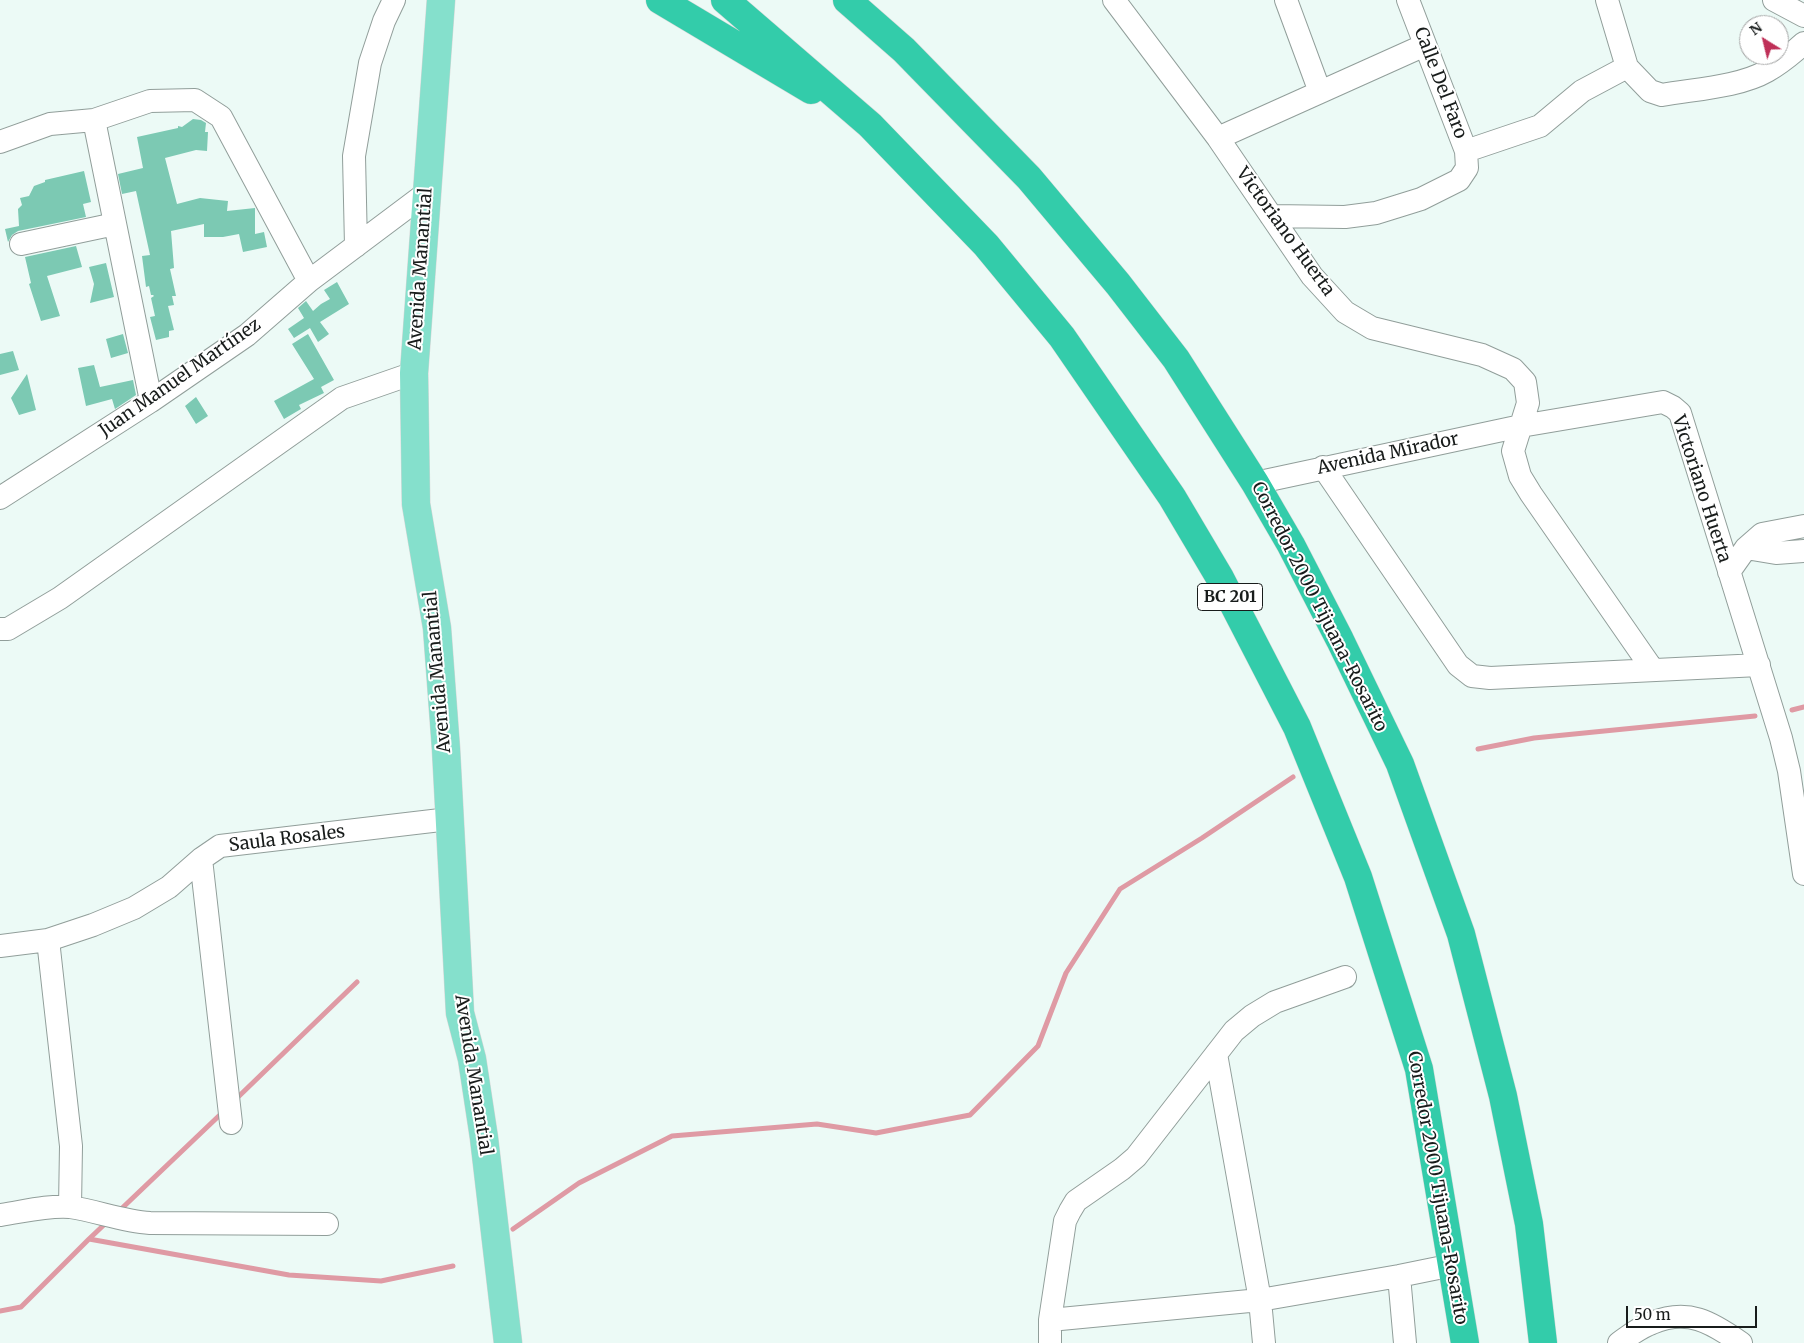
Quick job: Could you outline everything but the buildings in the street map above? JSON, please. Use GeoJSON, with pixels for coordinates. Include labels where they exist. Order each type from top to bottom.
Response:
{"type":"FeatureCollection","features":[{"type":"Feature","properties":{"kind":"highway"},"geometry":{"type":"LineString","coordinates":[[660,0],[870,125]]}},
{"type":"Feature","properties":{"kind":"highway","name":"Corredor 2000 Tijuana-Rosarito"},"geometry":{"type":"LineString","coordinates":[[725,0],[870,125],[986,245],[1062,337],[1172,497],[1220,578],[1297,727],[1358,878],[1418,1069],[1465,1343]]}},
{"type":"Feature","properties":{"kind":"highway","name":"Corredor 2000 Tijuana-Rosarito"},"geometry":{"type":"LineString","coordinates":[[847,0],[904,50],[1029,178],[1118,284],[1176,359],[1255,483],[1291,545],[1336,632],[1400,764],[1461,934],[1504,1096],[1529,1224],[1543,1343]]}},
{"type":"Feature","properties":{"kind":"main road","name":"Avenida Manantial"},"geometry":{"type":"LineString","coordinates":[[441,0],[414,373],[416,504],[437,628],[446,749],[460,1013],[472,1059],[484,1138],[508,1343]]}},
{"type":"Feature","properties":{"kind":"street"},"geometry":{"type":"LineString","coordinates":[[356,246],[354,156],[370,63],[384,21],[394,0]]}},
{"type":"Feature","properties":{"kind":"street","name":"Victoriano Huerta"},"geometry":{"type":"LineString","coordinates":[[1114,0],[1218,138],[1312,276],[1345,312],[1372,328],[1482,355],[1513,368],[1525,382],[1528,403],[1521,426],[1663,402],[1680,413],[1759,665],[1789,771],[1804,874]]}},
{"type":"Feature","properties":{"kind":"street"},"geometry":{"type":"LineString","coordinates":[[1286,0],[1320,92]]}},
{"type":"Feature","properties":{"kind":"street","name":"Calle Del Faro"},"geometry":{"type":"LineString","coordinates":[[1408,0],[1467,160]]}},
{"type":"Feature","properties":{"kind":"street"},"geometry":{"type":"LineString","coordinates":[[1607,0],[1627,67],[1650,91],[1662,95],[1748,79],[1766,71],[1788,57],[1804,43]]}},
{"type":"Feature","properties":{"kind":"street"},"geometry":{"type":"LineString","coordinates":[[1774,0],[1804,16]]}},
{"type":"Feature","properties":{"kind":"street"},"geometry":{"type":"LineString","coordinates":[[1218,138],[1425,45]]}},
{"type":"Feature","properties":{"kind":"street"},"geometry":{"type":"LineString","coordinates":[[1271,216],[1345,217],[1376,213],[1422,199],[1459,180],[1467,160],[1540,126],[1582,91],[1627,67]]}},
{"type":"Feature","properties":{"kind":"street"},"geometry":{"type":"LineString","coordinates":[[0,142],[50,124],[94,120],[150,101],[195,100],[221,116],[309,281]]}},
{"type":"Feature","properties":{"kind":"street"},"geometry":{"type":"LineString","coordinates":[[94,120],[151,401]]}},
{"type":"Feature","properties":{"kind":"street","name":"Juan Manuel Martínez"},"geometry":{"type":"LineString","coordinates":[[0,498],[151,401],[247,336],[309,281],[426,194]]}},
{"type":"Feature","properties":{"kind":"street"},"geometry":{"type":"LineString","coordinates":[[22,244],[115,224]]}},
{"type":"Feature","properties":{"kind":"street"},"geometry":{"type":"LineString","coordinates":[[0,629],[8,629],[60,598],[342,398],[414,373]]}},
{"type":"Feature","properties":{"kind":"street"},"geometry":{"type":"LineString","coordinates":[[1521,426],[1513,451],[1520,476],[1530,494],[1653,670]]}},
{"type":"Feature","properties":{"kind":"street","name":"Avenida Mirador"},"geometry":{"type":"LineString","coordinates":[[1255,483],[1521,426]]}},
{"type":"Feature","properties":{"kind":"street"},"geometry":{"type":"LineString","coordinates":[[1323,467],[1458,665],[1472,676],[1490,678],[1759,665]]}},
{"type":"Feature","properties":{"kind":"street"},"geometry":{"type":"LineString","coordinates":[[1729,572],[1746,548],[1762,534],[1804,526]]}},
{"type":"Feature","properties":{"kind":"street"},"geometry":{"type":"LineString","coordinates":[[1746,548],[1776,553],[1804,551]]}},
{"type":"Feature","properties":{"kind":"street","name":"Saula Rosales"},"geometry":{"type":"LineString","coordinates":[[0,946],[48,940],[93,925],[134,908],[169,887],[201,859],[220,846],[449,819]]}},
{"type":"Feature","properties":{"kind":"street"},"geometry":{"type":"LineString","coordinates":[[201,859],[231,1124]]}},
{"type":"Feature","properties":{"kind":"street"},"geometry":{"type":"LineString","coordinates":[[48,940],[71,1146],[70,1207]]}},
{"type":"Feature","properties":{"kind":"street"},"geometry":{"type":"LineString","coordinates":[[1050,1343],[1050,1320],[1065,1221],[1076,1201],[1122,1169],[1136,1156],[1234,1032],[1252,1016],[1275,1002],[1345,977]]}},
{"type":"Feature","properties":{"kind":"street"},"geometry":{"type":"LineString","coordinates":[[1216,1054],[1260,1300],[1264,1343]]}},
{"type":"Feature","properties":{"kind":"street"},"geometry":{"type":"LineString","coordinates":[[0,1215],[56,1207],[70,1207],[131,1222],[150,1224],[327,1224]]}},
{"type":"Feature","properties":{"kind":"street"},"geometry":{"type":"LineString","coordinates":[[1050,1320],[1260,1300],[1453,1265]]}},
{"type":"Feature","properties":{"kind":"street"},"geometry":{"type":"LineString","coordinates":[[1398,1276],[1406,1343]]}},
{"type":"Feature","properties":{"kind":"street"},"geometry":{"type":"LineString","coordinates":[[1619,1343],[1650,1323],[1676,1315],[1698,1318],[1741,1343]]}},
{"type":"Feature","properties":{"kind":"waterway"},"geometry":{"type":"LineString","coordinates":[[1792,710],[1804,707]]}},
{"type":"Feature","properties":{"kind":"waterway"},"geometry":{"type":"LineString","coordinates":[[1478,749],[1534,738],[1755,716]]}},
{"type":"Feature","properties":{"kind":"waterway"},"geometry":{"type":"LineString","coordinates":[[513,1229],[579,1183],[672,1136],[817,1124],[876,1133],[970,1115],[1038,1046],[1066,973],[1120,889],[1202,838],[1293,777]]}},
{"type":"Feature","properties":{"kind":"waterway"},"geometry":{"type":"LineString","coordinates":[[235,1100],[357,982]]}},
{"type":"Feature","properties":{"kind":"waterway"},"geometry":{"type":"LineString","coordinates":[[118,1212],[224,1111]]}},
{"type":"Feature","properties":{"kind":"waterway"},"geometry":{"type":"LineString","coordinates":[[89,1239],[108,1221]]}},
{"type":"Feature","properties":{"kind":"waterway"},"geometry":{"type":"LineString","coordinates":[[0,1311],[21,1307],[89,1239],[289,1275],[381,1281],[453,1266]]}}]}
